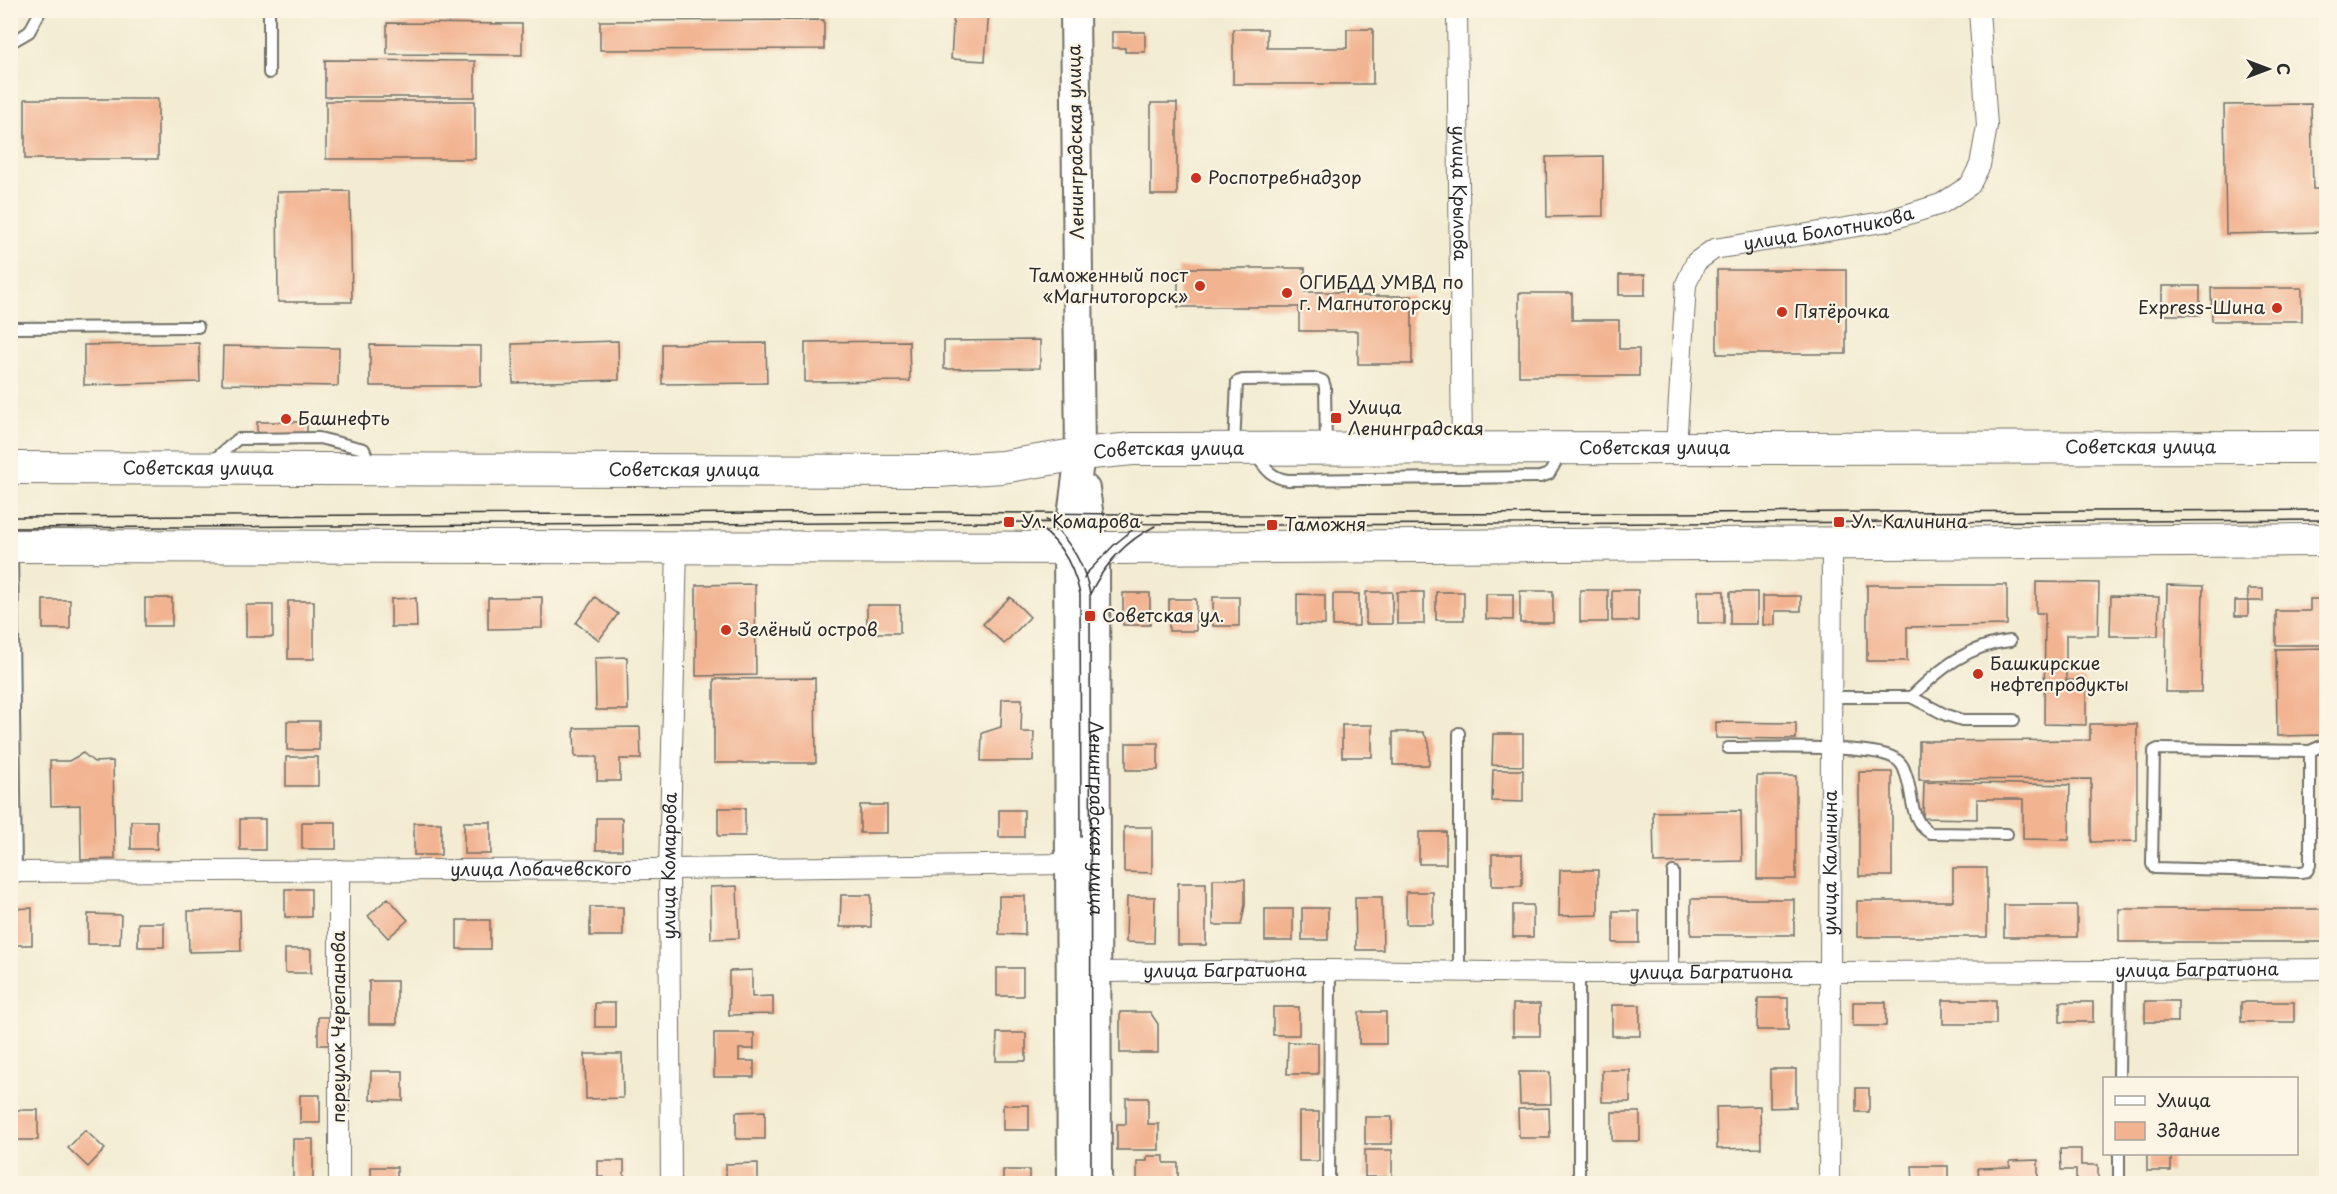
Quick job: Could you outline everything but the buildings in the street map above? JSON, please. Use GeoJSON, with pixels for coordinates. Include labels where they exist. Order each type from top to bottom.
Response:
{"type":"FeatureCollection","features":[{"type":"Feature","properties":{"kind":"main road","name":"Ленинградская улица"},"geometry":{"type":"LineString","coordinates":[[1075,10],[1081,547],[1096,972],[1097,1184]]}},
{"type":"Feature","properties":{"kind":"main road","name":"Советская улица"},"geometry":{"type":"LineString","coordinates":[[10,468],[938,471],[1002,467],[1080,454],[1133,449],[2326,447]]}},
{"type":"Feature","properties":{"kind":"main road"},"geometry":{"type":"LineString","coordinates":[[11,546],[1081,547],[2326,540]]}},
{"type":"Feature","properties":{"kind":"main road","name":"Ленинградская улица"},"geometry":{"type":"LineString","coordinates":[[1072,1184],[1071,864],[1081,547]]}},
{"type":"Feature","properties":{"kind":"street","name":"улица Крылова"},"geometry":{"type":"LineString","coordinates":[[1457,10],[1462,448]]}},
{"type":"Feature","properties":{"kind":"street","name":"улица Болотникова"},"geometry":{"type":"LineString","coordinates":[[1676,448],[1686,284],[1696,262],[1714,249],[1883,222],[1941,204],[1970,185],[1980,165],[1987,126],[1979,10]]}},
{"type":"Feature","properties":{"kind":"street","name":"улица Калинина"},"geometry":{"type":"LineString","coordinates":[[1829,1184],[1832,543]]}},
{"type":"Feature","properties":{"kind":"street","name":"улица Комарова"},"geometry":{"type":"LineString","coordinates":[[671,1184],[669,869],[677,548]]}},
{"type":"Feature","properties":{"kind":"street","name":"улица Лобачевского"},"geometry":{"type":"LineString","coordinates":[[13,872],[669,869],[1071,864]]}},
{"type":"Feature","properties":{"kind":"street","name":"переулок Черепанова"},"geometry":{"type":"LineString","coordinates":[[339,870],[339,1184]]}},
{"type":"Feature","properties":{"kind":"street","name":"улица Багратиона"},"geometry":{"type":"LineString","coordinates":[[1096,972],[1459,970],[1579,973],[2326,969]]}},
{"type":"Feature","properties":{"kind":"lane"},"geometry":{"type":"LineString","coordinates":[[10,43],[29,32],[41,10]]}},
{"type":"Feature","properties":{"kind":"lane"},"geometry":{"type":"LineString","coordinates":[[269,10],[269,73]]}},
{"type":"Feature","properties":{"kind":"lane"},"geometry":{"type":"LineString","coordinates":[[10,328],[198,327]]}},
{"type":"Feature","properties":{"kind":"lane"},"geometry":{"type":"LineString","coordinates":[[1326,448],[1323,381],[1318,379],[1237,382],[1243,449],[1277,478],[1288,480],[1540,477],[1549,474],[1564,448]]}},
{"type":"Feature","properties":{"kind":"lane"},"geometry":{"type":"LineString","coordinates":[[11,546],[13,872]]}},
{"type":"Feature","properties":{"kind":"lane"},"geometry":{"type":"LineString","coordinates":[[1911,696],[1935,674],[1969,651],[1991,643],[2010,641]]}},
{"type":"Feature","properties":{"kind":"lane"},"geometry":{"type":"LineString","coordinates":[[1831,698],[1911,696],[1946,715],[1962,720],[2014,720]]}},
{"type":"Feature","properties":{"kind":"lane"},"geometry":{"type":"LineString","coordinates":[[1459,734],[1459,970]]}},
{"type":"Feature","properties":{"kind":"lane"},"geometry":{"type":"LineString","coordinates":[[2310,751],[2310,865],[2307,871],[2154,868],[2152,864],[2154,751],[2158,749],[2310,751],[2326,744]]}},
{"type":"Feature","properties":{"kind":"lane"},"geometry":{"type":"LineString","coordinates":[[1728,748],[1831,749],[1892,756],[1902,764],[1907,775],[1915,817],[1921,828],[1930,833],[2007,834]]}},
{"type":"Feature","properties":{"kind":"lane"},"geometry":{"type":"LineString","coordinates":[[1673,872],[1673,972]]}},
{"type":"Feature","properties":{"kind":"lane"},"geometry":{"type":"LineString","coordinates":[[1329,1184],[1330,970]]}},
{"type":"Feature","properties":{"kind":"lane"},"geometry":{"type":"LineString","coordinates":[[2119,1077],[2120,971]]}},
{"type":"Feature","properties":{"kind":"lane"},"geometry":{"type":"LineString","coordinates":[[1579,973],[1579,1184]]}},
{"type":"Feature","properties":{"kind":"lane"},"geometry":{"type":"LineString","coordinates":[[2119,1155],[2119,1182]]}},
{"type":"Feature","properties":{"kind":"tram line"},"geometry":{"type":"LineString","coordinates":[[10,517],[947,512],[1210,515],[2326,510]]}},
{"type":"Feature","properties":{"kind":"tram line"},"geometry":{"type":"LineString","coordinates":[[1046,520],[1051,522],[1065,538],[1076,555],[1090,594],[1091,1184]]}},
{"type":"Feature","properties":{"kind":"tram line"},"geometry":{"type":"LineString","coordinates":[[10,528],[1009,522],[1272,525],[2326,520]]}},
{"type":"Feature","properties":{"kind":"tram line"},"geometry":{"type":"LineString","coordinates":[[1084,579],[1086,574],[1114,545],[1143,521]]}},
{"type":"Feature","properties":{"kind":"tram line"},"geometry":{"type":"LineString","coordinates":[[1031,523],[1049,536],[1063,552],[1069,562],[1080,594],[1081,837]]}},
{"type":"Feature","properties":{"kind":"tram line"},"geometry":{"type":"LineString","coordinates":[[1090,594],[1102,573],[1125,546],[1155,526]]}},
{"type":"Feature","properties":{"kind":"place","name":"Роспотребнадзор"},"geometry":{"type":"Point","coordinates":[1196,178]}},
{"type":"Feature","properties":{"kind":"place","name":"Таможенный пост «Магнитогорск»"},"geometry":{"type":"Point","coordinates":[1200,286]}},
{"type":"Feature","properties":{"kind":"place","name":"ОГИБДД УМВД по г. Магнитогорску"},"geometry":{"type":"Point","coordinates":[1287,293]}},
{"type":"Feature","properties":{"kind":"place","name":"Express-Шина"},"geometry":{"type":"Point","coordinates":[2277,308]}},
{"type":"Feature","properties":{"kind":"place","name":"Пятёрочка"},"geometry":{"type":"Point","coordinates":[1782,312]}},
{"type":"Feature","properties":{"kind":"place","name":"Улица Ленинградская"},"geometry":{"type":"Point","coordinates":[1336,418]}},
{"type":"Feature","properties":{"kind":"place","name":"Башнефть"},"geometry":{"type":"Point","coordinates":[286,419]}},
{"type":"Feature","properties":{"kind":"place","name":"Ул. Комарова"},"geometry":{"type":"Point","coordinates":[1009,522]}},
{"type":"Feature","properties":{"kind":"place","name":"Ул. Калинина"},"geometry":{"type":"Point","coordinates":[1839,522]}},
{"type":"Feature","properties":{"kind":"place","name":"Таможня"},"geometry":{"type":"Point","coordinates":[1272,525]}},
{"type":"Feature","properties":{"kind":"place","name":"Советская ул."},"geometry":{"type":"Point","coordinates":[1090,616]}},
{"type":"Feature","properties":{"kind":"place","name":"Зелёный остров"},"geometry":{"type":"Point","coordinates":[726,630]}},
{"type":"Feature","properties":{"kind":"place","name":"Башкирские нефтепродукты"},"geometry":{"type":"Point","coordinates":[1978,674]}}]}
